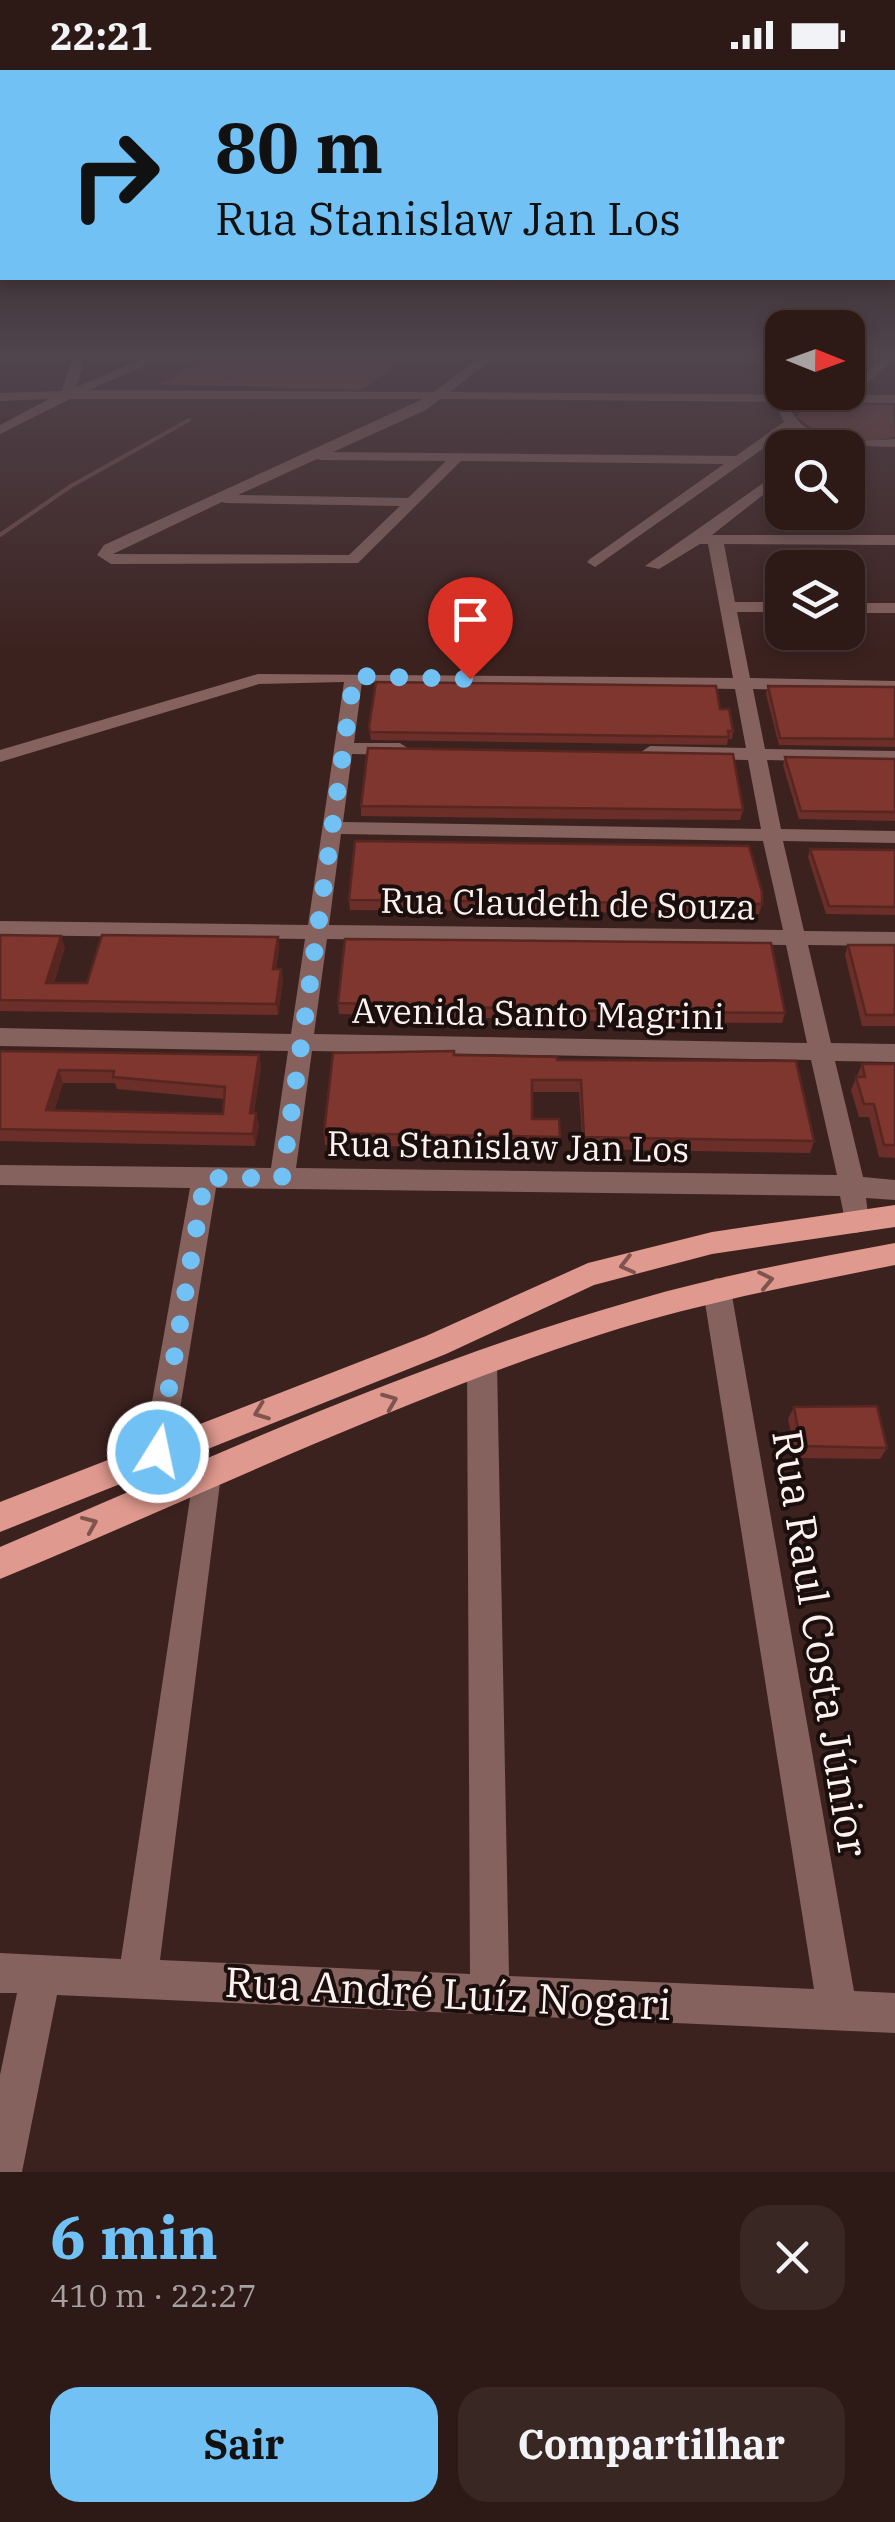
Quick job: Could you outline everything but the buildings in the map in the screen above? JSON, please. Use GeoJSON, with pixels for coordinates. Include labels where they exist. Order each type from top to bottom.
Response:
{"type":"FeatureCollection","features":[{"type":"Feature","properties":{"kind":"main road"},"geometry":{"type":"LineString","coordinates":[[0,1516],[436,1345],[588,1275],[712,1244],[895,1216]]}},
{"type":"Feature","properties":{"kind":"main road"},"geometry":{"type":"LineString","coordinates":[[0,1562],[482,1364],[600,1322],[717,1290],[895,1254]]}},
{"type":"Feature","properties":{"kind":"street"},"geometry":{"type":"LineString","coordinates":[[312,456],[109,548],[105,555],[354,560],[458,457]]}},
{"type":"Feature","properties":{"kind":"street"},"geometry":{"type":"LineString","coordinates":[[326,456],[742,460]]}},
{"type":"Feature","properties":{"kind":"street"},"geometry":{"type":"LineString","coordinates":[[746,456],[706,539],[726,607],[772,836],[852,1186],[856,1222]]}},
{"type":"Feature","properties":{"kind":"street"},"geometry":{"type":"LineString","coordinates":[[595,562],[730,491],[765,480]]}},
{"type":"Feature","properties":{"kind":"street"},"geometry":{"type":"LineString","coordinates":[[220,499],[416,502]]}},
{"type":"Feature","properties":{"kind":"street"},"geometry":{"type":"LineString","coordinates":[[868,540],[895,517]]}},
{"type":"Feature","properties":{"kind":"street"},"geometry":{"type":"LineString","coordinates":[[653,566],[706,539],[895,540]]}},
{"type":"Feature","properties":{"kind":"street"},"geometry":{"type":"LineString","coordinates":[[726,607],[765,607]]}},
{"type":"Feature","properties":{"kind":"street"},"geometry":{"type":"LineString","coordinates":[[865,608],[895,608]]}},
{"type":"Feature","properties":{"kind":"street"},"geometry":{"type":"LineString","coordinates":[[282,1178],[354,676]]}},
{"type":"Feature","properties":{"kind":"street"},"geometry":{"type":"LineString","coordinates":[[0,756],[258,680],[354,676],[895,686]]}},
{"type":"Feature","properties":{"kind":"street"},"geometry":{"type":"LineString","coordinates":[[345,748],[423,749]]}},
{"type":"Feature","properties":{"kind":"street"},"geometry":{"type":"LineString","coordinates":[[639,752],[895,756]]}},
{"type":"Feature","properties":{"kind":"street"},"geometry":{"type":"LineString","coordinates":[[332,828],[895,837]]}},
{"type":"Feature","properties":{"kind":"street","name":"Rua Claudeth de Souza"},"geometry":{"type":"LineString","coordinates":[[0,928],[895,939]]}},
{"type":"Feature","properties":{"kind":"street","name":"Avenida Santo Magrini"},"geometry":{"type":"LineString","coordinates":[[0,1037],[895,1054]]}},
{"type":"Feature","properties":{"kind":"street","name":"Rua Stanislaw Jan Los"},"geometry":{"type":"LineString","coordinates":[[0,1175],[852,1186],[895,1190]]}},
{"type":"Feature","properties":{"kind":"street"},"geometry":{"type":"LineString","coordinates":[[158,1452],[205,1178]]}},
{"type":"Feature","properties":{"kind":"street","name":"Rua Raul Costa Júnior"},"geometry":{"type":"LineString","coordinates":[[717,1290],[837,2010]]}},
{"type":"Feature","properties":{"kind":"street"},"geometry":{"type":"LineString","coordinates":[[482,1364],[490,1995]]}},
{"type":"Feature","properties":{"kind":"street"},"geometry":{"type":"LineString","coordinates":[[138,1979],[206,1475]]}},
{"type":"Feature","properties":{"kind":"street","name":"Rua André Luíz Nogari"},"geometry":{"type":"LineString","coordinates":[[0,1974],[895,2013]]}},
{"type":"Feature","properties":{"kind":"street"},"geometry":{"type":"LineString","coordinates":[[1,2172],[41,1974]]}},
{"type":"Feature","properties":{"kind":"waterway"},"geometry":{"type":"LineString","coordinates":[[0,535],[71,486],[124,456]]}},
{"type":"Feature","properties":{"kind":"route"},"geometry":{"type":"LineString","coordinates":[[158,1452],[205,1178],[282,1178],[354,676],[470,679]]}}]}
